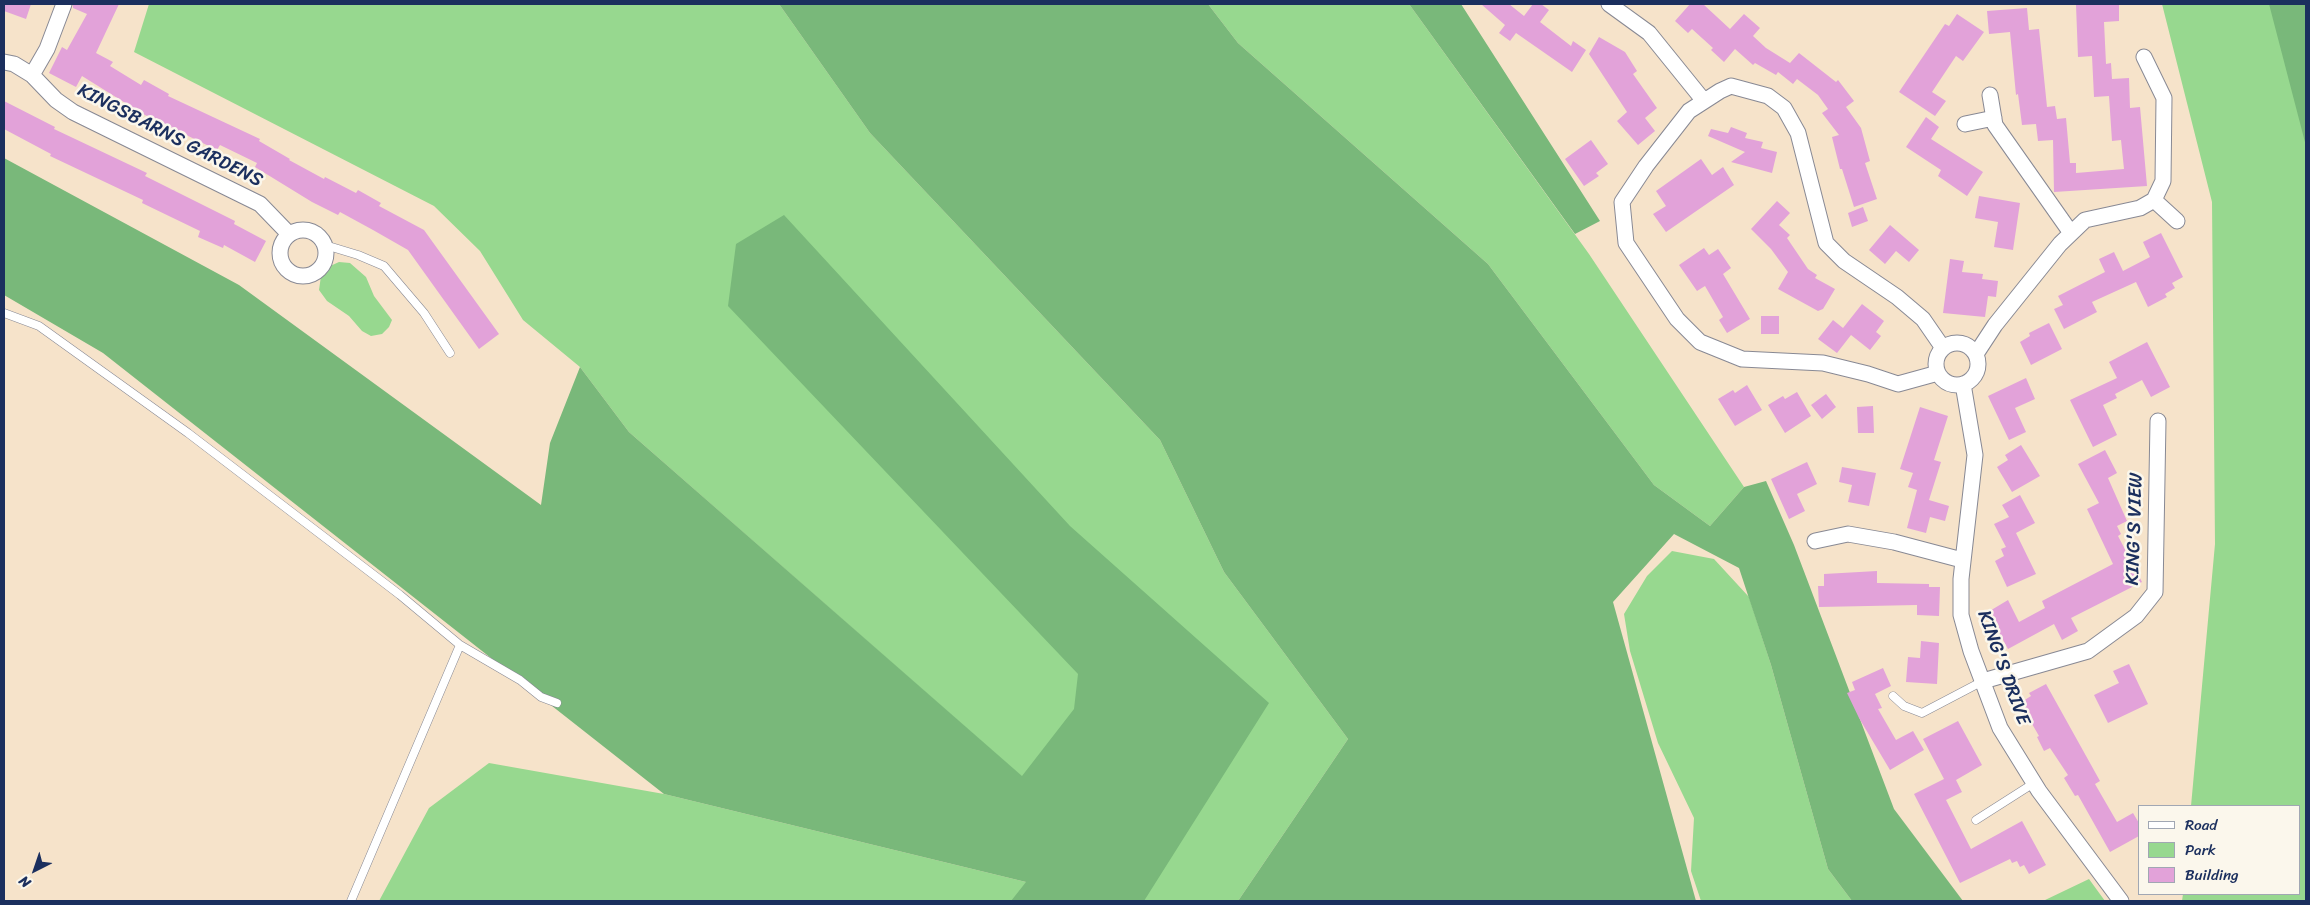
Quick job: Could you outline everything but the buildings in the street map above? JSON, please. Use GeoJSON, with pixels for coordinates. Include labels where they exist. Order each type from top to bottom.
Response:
{"type":"FeatureCollection","features":[{"type":"Feature","properties":{"kind":"street"},"geometry":{"type":"LineString","coordinates":[[4,62],[14,64],[32,74],[48,50],[64,4]]}},
{"type":"Feature","properties":{"kind":"street"},"geometry":{"type":"LineString","coordinates":[[1609,4],[1648,33],[1704,101]]}},
{"type":"Feature","properties":{"kind":"street"},"geometry":{"type":"LineString","coordinates":[[1976,354],[1995,325],[2060,244],[2085,220],[2140,208],[2154,200],[2164,181],[2164,98],[2144,56]]}},
{"type":"Feature","properties":{"kind":"street","name":"KINGSBARNS GARDENS"},"geometry":{"type":"LineString","coordinates":[[32,74],[56,100],[73,112],[260,204],[289,234]]}},
{"type":"Feature","properties":{"kind":"street"},"geometry":{"type":"LineString","coordinates":[[1938,373],[1898,384],[1868,374],[1822,363],[1742,359],[1700,342],[1677,319],[1626,243],[1622,202],[1646,166],[1689,111],[1731,86],[1768,96],[1784,108],[1798,133],[1826,243],[1844,261],[1897,297],[1923,319],[1943,348]]}},
{"type":"Feature","properties":{"kind":"street"},"geometry":{"type":"LineString","coordinates":[[1990,95],[1995,125],[2070,234]]}},
{"type":"Feature","properties":{"kind":"street"},"geometry":{"type":"LineString","coordinates":[[1965,124],[1994,118]]}},
{"type":"Feature","properties":{"kind":"street"},"geometry":{"type":"LineString","coordinates":[[2154,200],[2178,221]]}},
{"type":"Feature","properties":{"kind":"street"},"geometry":{"type":"LineString","coordinates":[[303,229],[310,230],[316,234],[325,246],[325,261],[315,273],[307,276],[292,274],[286,269],[279,254],[280,247],[289,234],[303,229]]}},
{"type":"Feature","properties":{"kind":"street"},"geometry":{"type":"LineString","coordinates":[[1961,343],[1972,349],[1978,360],[1977,372],[1974,378],[1957,385],[1946,382],[1938,373],[1936,360],[1943,348],[1948,344],[1961,343]]}},
{"type":"Feature","properties":{"kind":"street","name":"KING'S DRIVE"},"geometry":{"type":"LineString","coordinates":[[1963,384],[1975,455],[1962,560],[1961,615],[1972,651],[2000,728],[2034,783],[2121,901]]}},
{"type":"Feature","properties":{"kind":"street","name":"KING'S VIEW"},"geometry":{"type":"LineString","coordinates":[[1984,681],[2088,651],[2136,616],[2155,592],[2158,420]]}},
{"type":"Feature","properties":{"kind":"street"},"geometry":{"type":"LineString","coordinates":[[1815,540],[1848,534],[1894,542],[1962,560]]}},
{"type":"Feature","properties":{"kind":"lane"},"geometry":{"type":"LineString","coordinates":[[325,246],[358,255],[384,266],[424,313],[450,353]]}},
{"type":"Feature","properties":{"kind":"lane"},"geometry":{"type":"LineString","coordinates":[[4,313],[39,326],[188,433],[400,595],[460,645],[520,680],[541,697],[557,703]]}},
{"type":"Feature","properties":{"kind":"lane"},"geometry":{"type":"LineString","coordinates":[[352,901],[460,645]]}},
{"type":"Feature","properties":{"kind":"lane"},"geometry":{"type":"LineString","coordinates":[[1893,696],[1904,706],[1922,713],[1984,681]]}},
{"type":"Feature","properties":{"kind":"lane"},"geometry":{"type":"LineString","coordinates":[[1976,820],[2034,783]]}},
{"type":"Feature","properties":{"kind":"green space"},"geometry":{"type":"Polygon","coordinates":[[[149,4],[779,4],[870,133],[1160,440],[1224,572],[1348,739],[1238,901],[379,901],[429,808],[489,763],[664,794],[1026,882],[1022,777],[629,432],[580,367],[523,320],[480,251],[434,206],[134,52],[149,4]]]}},
{"type":"Feature","properties":{"kind":"green space"},"geometry":{"type":"Polygon","coordinates":[[[779,4],[1208,4],[1238,43],[1488,264],[1654,485],[1710,526],[1744,487],[1766,481],[1794,545],[1894,809],[1963,901],[1852,901],[1828,869],[1771,665],[1739,568],[1674,534],[1613,602],[1696,901],[1238,901],[1348,739],[1224,572],[1160,440],[870,133],[779,4]]]}},
{"type":"Feature","properties":{"kind":"green space"},"geometry":{"type":"Polygon","coordinates":[[[1208,4],[1409,4],[1589,254],[1744,487],[1710,526],[1654,485],[1488,264],[1238,43],[1208,4]]]}},
{"type":"Feature","properties":{"kind":"green space"},"geometry":{"type":"Polygon","coordinates":[[[1409,4],[1461,4],[1600,221],[1575,234],[1409,4]]]}},
{"type":"Feature","properties":{"kind":"green space"},"geometry":{"type":"Polygon","coordinates":[[[2162,4],[2300,4],[2306,16],[2306,901],[2182,901],[2183,895],[2300,895],[2300,805],[2191,805],[2215,544],[2212,202],[2162,4]]]}},
{"type":"Feature","properties":{"kind":"green space"},"geometry":{"type":"Polygon","coordinates":[[[2269,4],[2306,4],[2306,146],[2269,4]]]}},
{"type":"Feature","properties":{"kind":"green space"},"geometry":{"type":"Polygon","coordinates":[[[4,158],[239,285],[541,505],[550,443],[580,367],[629,432],[1022,776],[1074,709],[1078,674],[728,306],[736,244],[784,215],[1070,526],[1269,703],[1144,901],[1011,901],[1026,882],[664,794],[103,353],[4,295],[4,158]]]}},
{"type":"Feature","properties":{"kind":"green space"},"geometry":{"type":"Polygon","coordinates":[[[339,262],[350,263],[366,277],[374,296],[392,320],[389,327],[382,334],[371,336],[362,331],[349,316],[327,301],[319,290],[321,276],[328,267],[339,262]]]}},
{"type":"Feature","properties":{"kind":"green space"},"geometry":{"type":"Polygon","coordinates":[[[1672,551],[1714,559],[1749,597],[1771,665],[1828,869],[1852,901],[1701,901],[1691,871],[1694,818],[1658,743],[1630,651],[1624,614],[1647,576],[1672,551]]]}},
{"type":"Feature","properties":{"kind":"green space"},"geometry":{"type":"Polygon","coordinates":[[[2089,879],[2105,901],[2043,901],[2089,879]]]}}]}
